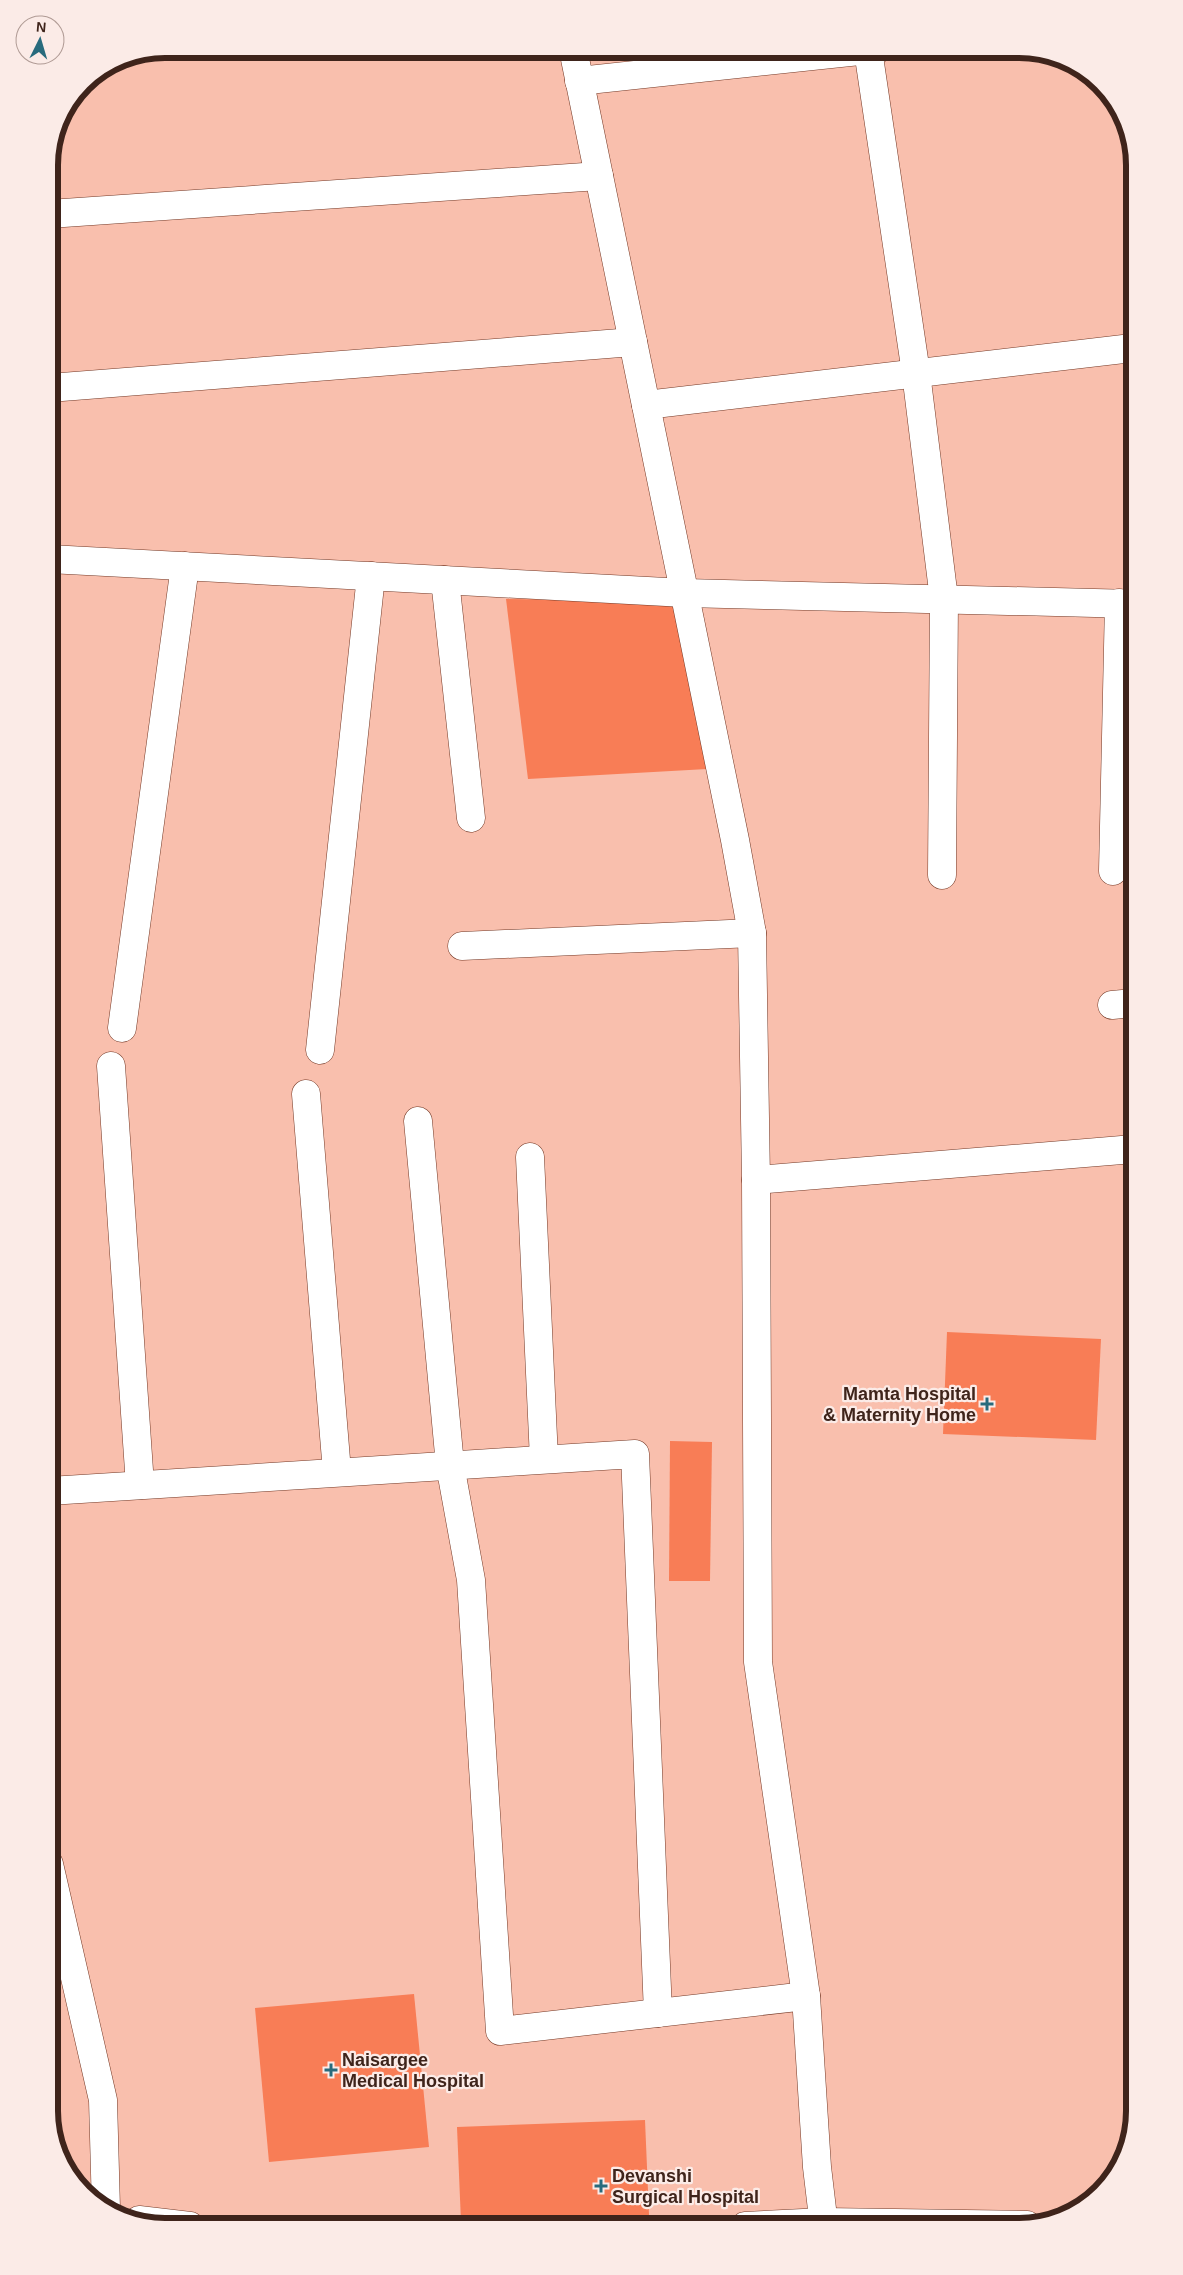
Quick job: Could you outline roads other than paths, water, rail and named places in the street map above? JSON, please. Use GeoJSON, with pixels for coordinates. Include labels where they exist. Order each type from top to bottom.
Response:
{"type":"FeatureCollection","features":[{"type":"Feature","properties":{"kind":"street"},"geometry":{"type":"LineString","coordinates":[[575,58],[736,840],[752,933],[756,1180],[758,1662],[806,1996],[817,2167],[823,2218]]}},
{"type":"Feature","properties":{"kind":"street"},"geometry":{"type":"LineString","coordinates":[[580,81],[797,58]]}},
{"type":"Feature","properties":{"kind":"street"},"geometry":{"type":"LineString","coordinates":[[874,58],[944,599],[942,875]]}},
{"type":"Feature","properties":{"kind":"street"},"geometry":{"type":"LineString","coordinates":[[58,213],[600,176]]}},
{"type":"Feature","properties":{"kind":"street"},"geometry":{"type":"LineString","coordinates":[[58,387],[633,342]]}},
{"type":"Feature","properties":{"kind":"street"},"geometry":{"type":"LineString","coordinates":[[646,405],[1126,349]]}},
{"type":"Feature","properties":{"kind":"street"},"geometry":{"type":"LineString","coordinates":[[58,559],[685,593],[1126,604],[1113,871]]}},
{"type":"Feature","properties":{"kind":"street"},"geometry":{"type":"LineString","coordinates":[[122,1028],[185,566]]}},
{"type":"Feature","properties":{"kind":"street"},"geometry":{"type":"LineString","coordinates":[[320,1050],[370,576]]}},
{"type":"Feature","properties":{"kind":"street"},"geometry":{"type":"LineString","coordinates":[[445,580],[471,818]]}},
{"type":"Feature","properties":{"kind":"street"},"geometry":{"type":"LineString","coordinates":[[462,946],[752,933]]}},
{"type":"Feature","properties":{"kind":"street"},"geometry":{"type":"LineString","coordinates":[[111,1066],[140,1485]]}},
{"type":"Feature","properties":{"kind":"street"},"geometry":{"type":"LineString","coordinates":[[306,1094],[337,1472]]}},
{"type":"Feature","properties":{"kind":"street"},"geometry":{"type":"LineString","coordinates":[[418,1121],[450,1465],[471,1580],[500,2031],[806,1996]]}},
{"type":"Feature","properties":{"kind":"street"},"geometry":{"type":"LineString","coordinates":[[756,1180],[1126,1150]]}},
{"type":"Feature","properties":{"kind":"street"},"geometry":{"type":"LineString","coordinates":[[530,1157],[544,1459]]}},
{"type":"Feature","properties":{"kind":"street"},"geometry":{"type":"LineString","coordinates":[[58,1490],[635,1454],[658,2013]]}},
{"type":"Feature","properties":{"kind":"street"},"geometry":{"type":"LineString","coordinates":[[58,1903],[104,2100],[106,2200]]}},
{"type":"Feature","properties":{"kind":"place","name":"Mamta Hospital & Maternity Home"},"geometry":{"type":"Point","coordinates":[987,1404]}},
{"type":"Feature","properties":{"kind":"place","name":"Naisargee Medical Hospital"},"geometry":{"type":"Point","coordinates":[331,2070]}},
{"type":"Feature","properties":{"kind":"place","name":"Devanshi Surgical Hospital"},"geometry":{"type":"Point","coordinates":[601,2186]}}]}
